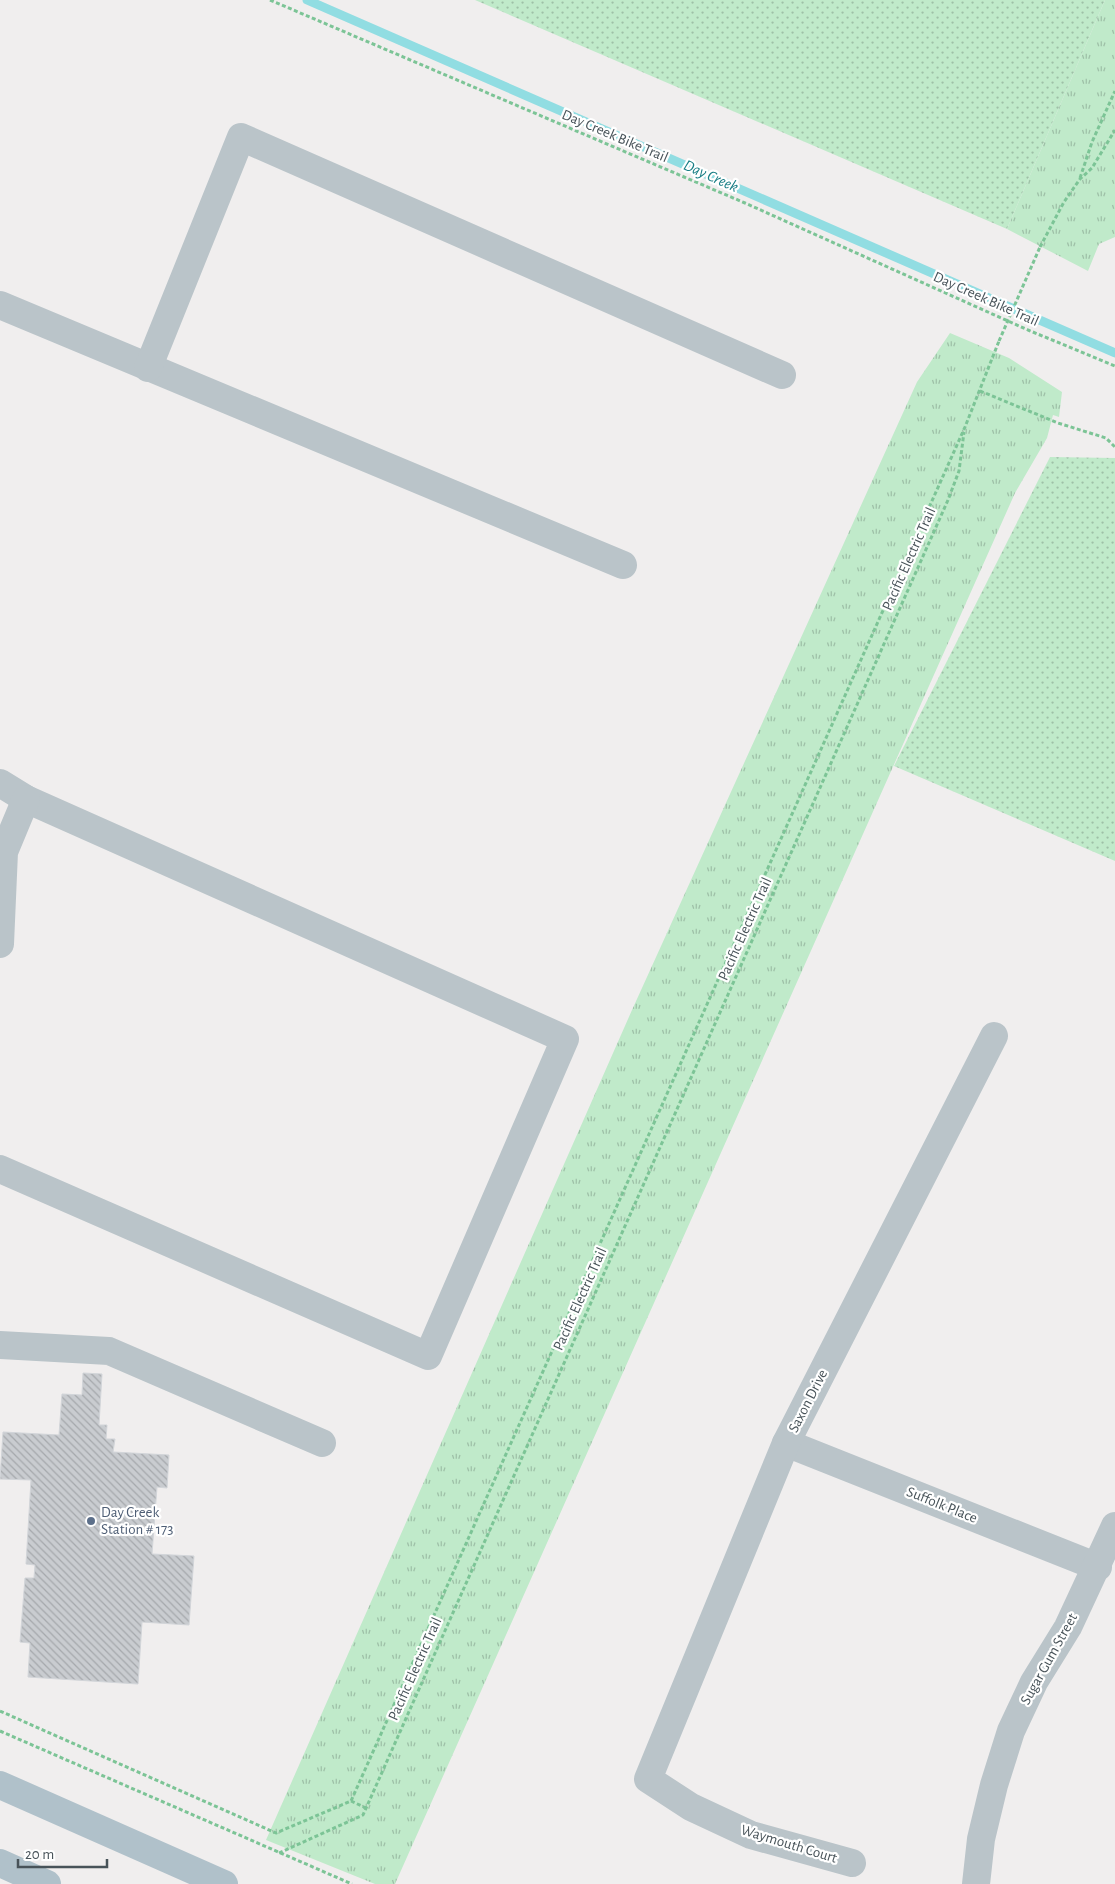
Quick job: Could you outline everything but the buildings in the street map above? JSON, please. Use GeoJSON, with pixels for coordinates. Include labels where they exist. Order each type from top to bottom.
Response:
{"type":"FeatureCollection","features":[{"type":"Feature","properties":{"kind":"main road"},"geometry":{"type":"LineString","coordinates":[[0,1785],[224,1884]]}},
{"type":"Feature","properties":{"kind":"main road"},"geometry":{"type":"LineString","coordinates":[[0,1863],[47,1884]]}},
{"type":"Feature","properties":{"kind":"street"},"geometry":{"type":"LineString","coordinates":[[148,368],[241,137],[782,375]]}},
{"type":"Feature","properties":{"kind":"street"},"geometry":{"type":"LineString","coordinates":[[0,305],[623,565]]}},
{"type":"Feature","properties":{"kind":"street"},"geometry":{"type":"LineString","coordinates":[[0,782],[26,799],[565,1039],[428,1356],[0,1169]]}},
{"type":"Feature","properties":{"kind":"street"},"geometry":{"type":"LineString","coordinates":[[0,944],[4,852],[26,799]]}},
{"type":"Feature","properties":{"kind":"street","name":"Saxon Drive"},"geometry":{"type":"LineString","coordinates":[[648,1779],[786,1443],[994,1036]]}},
{"type":"Feature","properties":{"kind":"street"},"geometry":{"type":"LineString","coordinates":[[0,1345],[109,1351],[322,1443]]}},
{"type":"Feature","properties":{"kind":"street","name":"Suffolk Place"},"geometry":{"type":"LineString","coordinates":[[786,1443],[1098,1568]]}},
{"type":"Feature","properties":{"kind":"street","name":"Sugar Gum Street"},"geometry":{"type":"LineString","coordinates":[[976,1884],[983,1830],[994,1785],[1011,1731],[1034,1682],[1068,1627],[1098,1568],[1115,1526]]}},
{"type":"Feature","properties":{"kind":"street","name":"Waymouth Court"},"geometry":{"type":"LineString","coordinates":[[648,1779],[691,1807],[751,1835],[852,1863]]}},
{"type":"Feature","properties":{"kind":"path","name":"Day Creek Bike Trail"},"geometry":{"type":"LineString","coordinates":[[270,0],[745,203],[1028,330],[1115,366]]}},
{"type":"Feature","properties":{"kind":"path","name":"Pacific Electric Trail"},"geometry":{"type":"LineString","coordinates":[[1080,179],[1089,149],[1115,91]]}},
{"type":"Feature","properties":{"kind":"path","name":"Pacific Electric Trail"},"geometry":{"type":"LineString","coordinates":[[351,1801],[965,427],[1040,247],[1064,202],[1080,179],[1092,168],[1115,130]]}},
{"type":"Feature","properties":{"kind":"path"},"geometry":{"type":"LineString","coordinates":[[980,391],[1058,423],[1106,438],[1115,446]]}},
{"type":"Feature","properties":{"kind":"path","name":"Pacific Electric Trail"},"geometry":{"type":"LineString","coordinates":[[366,1808],[948,500],[959,471],[965,427]]}},
{"type":"Feature","properties":{"kind":"path"},"geometry":{"type":"LineString","coordinates":[[0,1711],[276,1833],[351,1801],[366,1808],[363,1814],[279,1852]]}},
{"type":"Feature","properties":{"kind":"path"},"geometry":{"type":"LineString","coordinates":[[0,1731],[352,1884]]}},
{"type":"Feature","properties":{"kind":"green space"},"geometry":{"type":"Polygon","coordinates":[[[475,0],[1105,0],[1007,229],[475,0]]]}},
{"type":"Feature","properties":{"kind":"green space"},"geometry":{"type":"Polygon","coordinates":[[[1105,0],[1115,0],[1115,237],[1099,244],[1088,271],[1007,229],[1105,0]]]}},
{"type":"Feature","properties":{"kind":"green space"},"geometry":{"type":"Polygon","coordinates":[[[950,333],[1009,358],[1062,392],[1059,417],[1053,415],[1047,438],[1015,493],[395,1884],[375,1884],[266,1840],[632,1010],[917,382],[950,333]]]}},
{"type":"Feature","properties":{"kind":"green space"},"geometry":{"type":"Polygon","coordinates":[[[1050,457],[1115,458],[1115,861],[894,766],[1050,457]]]}},
{"type":"Feature","properties":{"kind":"waterway","name":"Day Creek"},"geometry":{"type":"LineString","coordinates":[[307,0],[1115,353]]}},
{"type":"Feature","properties":{"kind":"place","name":"Day Creek Station # 173"},"geometry":{"type":"Point","coordinates":[91,1521]}}]}
